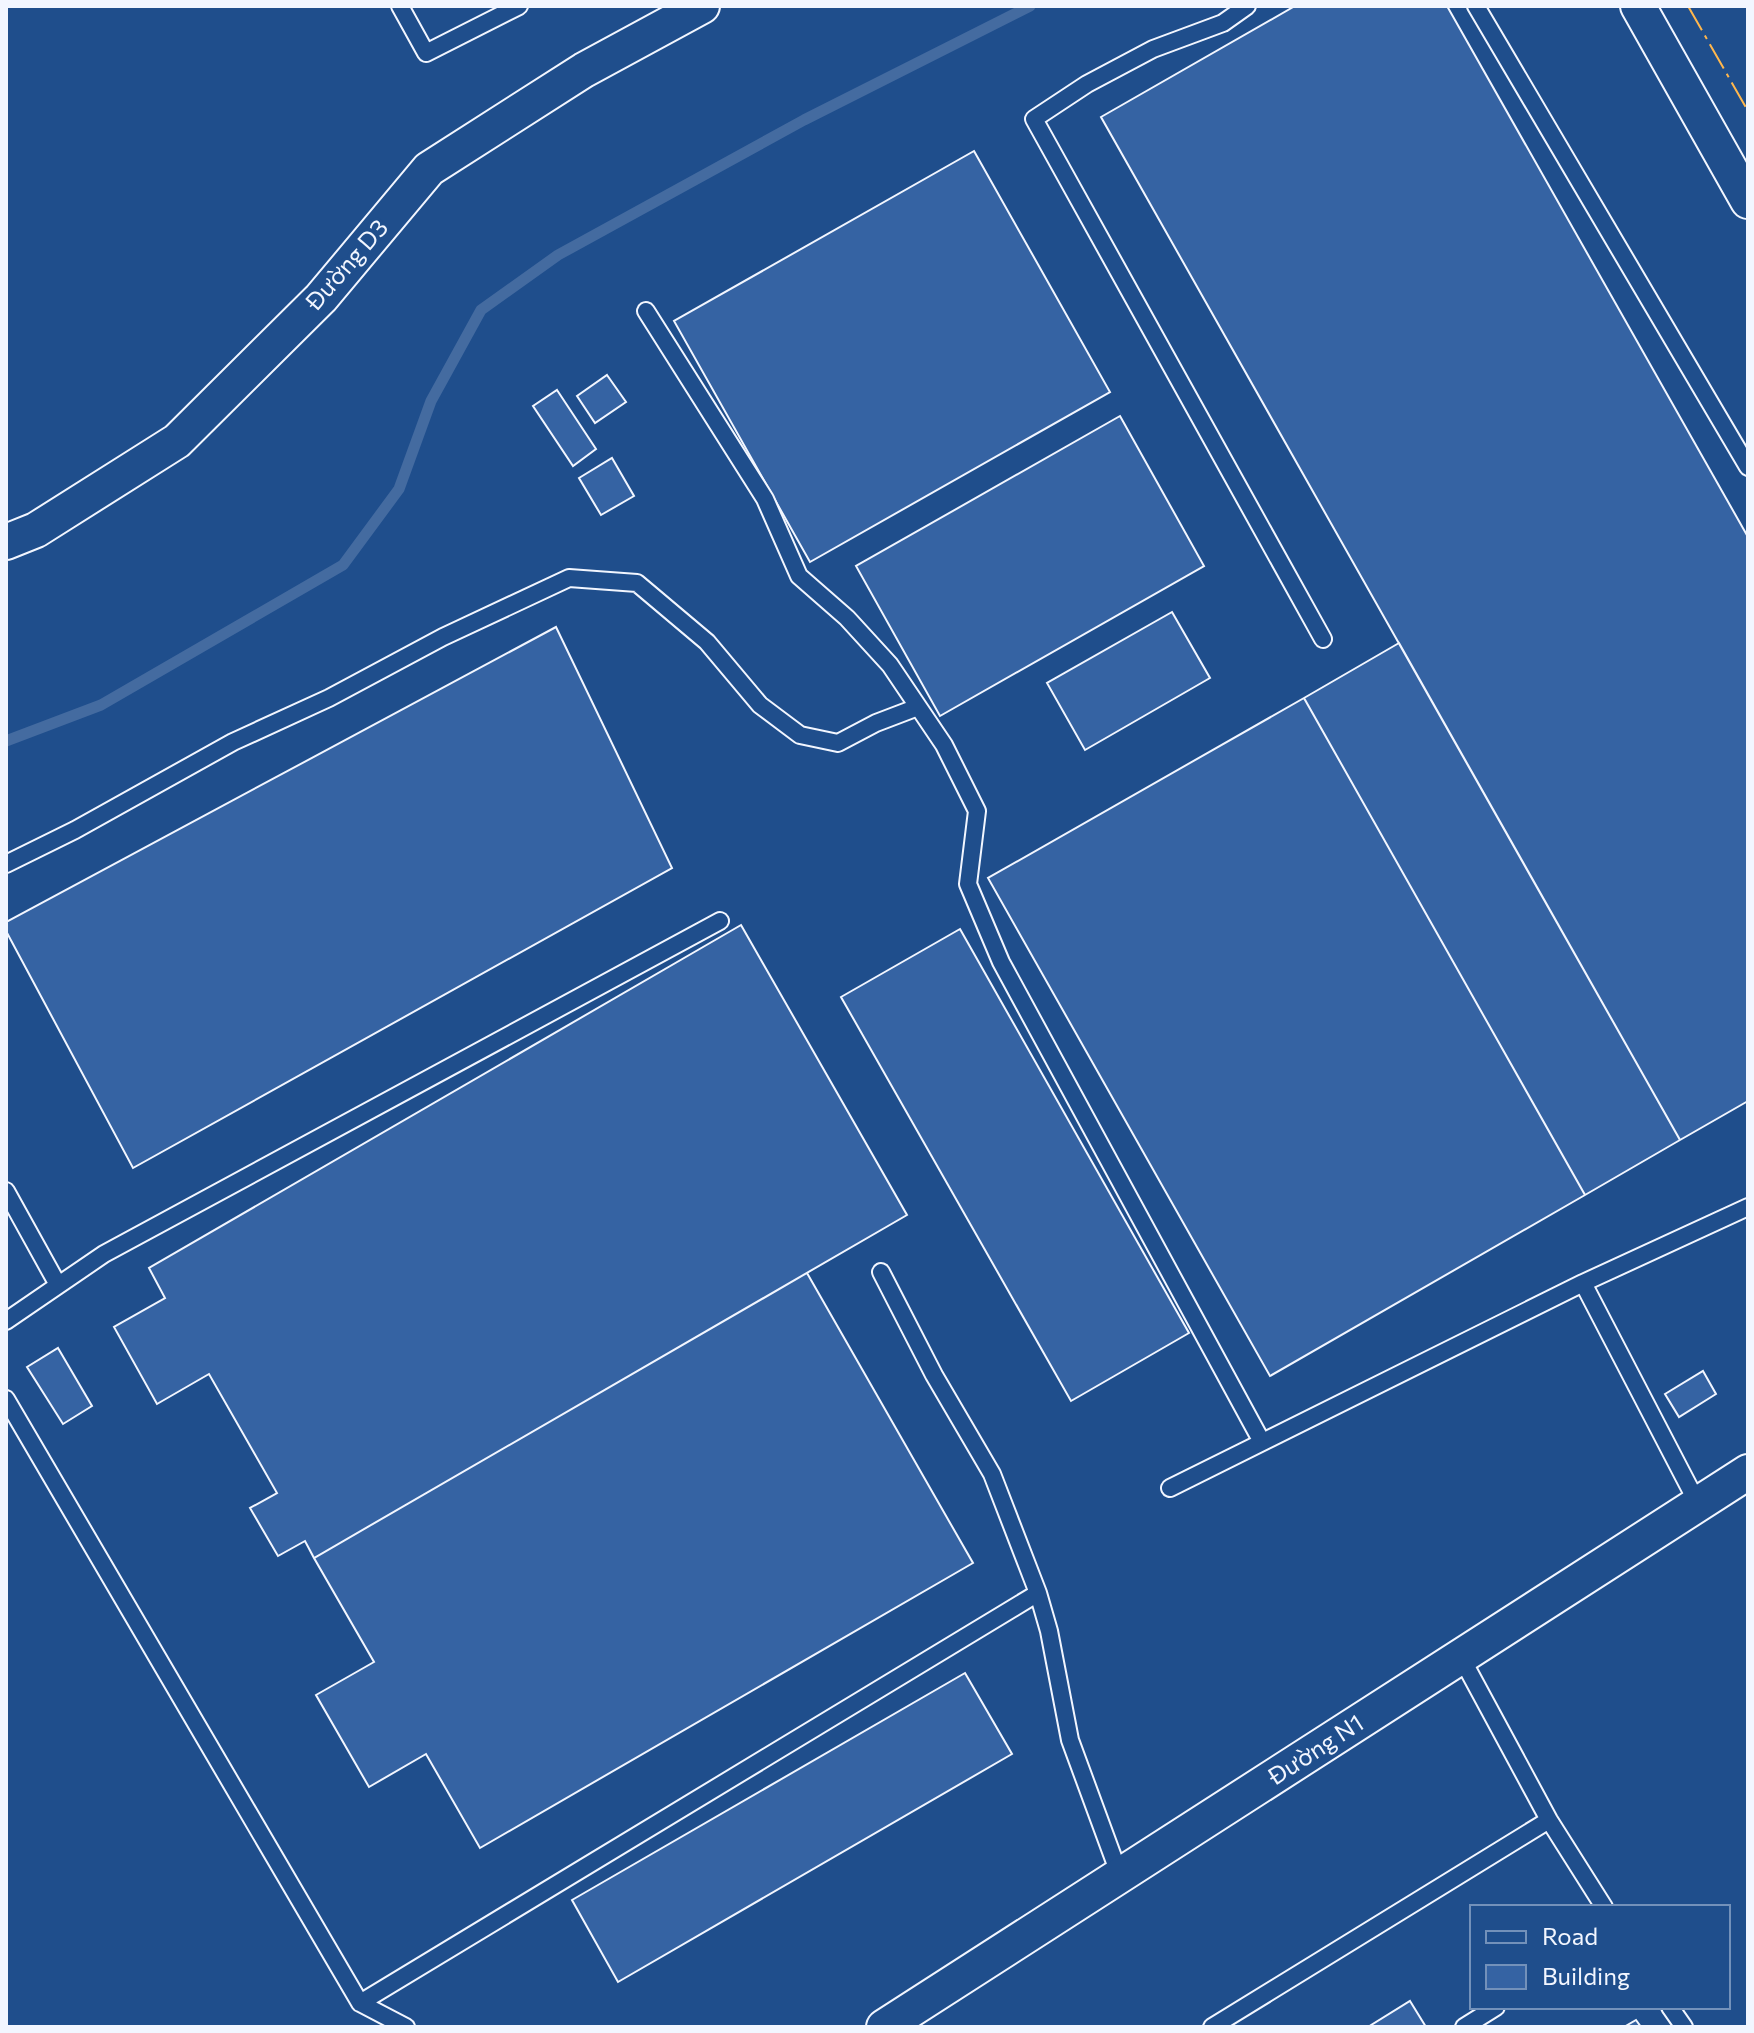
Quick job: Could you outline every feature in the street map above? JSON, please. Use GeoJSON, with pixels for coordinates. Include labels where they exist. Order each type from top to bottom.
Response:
{"type":"FeatureCollection","features":[{"type":"Feature","properties":{"kind":"street","name":"Đường D3"},"geometry":{"type":"LineString","coordinates":[[6,542],[36,530],[177,441],[321,298],[429,169],[666,14],[702,6]]}},
{"type":"Feature","properties":{"kind":"street"},"geometry":{"type":"LineString","coordinates":[[1638,6],[1748,201]]}},
{"type":"Feature","properties":{"kind":"street","name":"Đường N1"},"geometry":{"type":"LineString","coordinates":[[884,2027],[1748,1472]]}},
{"type":"Feature","properties":{"kind":"lane"},"geometry":{"type":"LineString","coordinates":[[400,6],[426,53],[519,6]]}},
{"type":"Feature","properties":{"kind":"lane"},"geometry":{"type":"LineString","coordinates":[[1247,6],[1223,23],[1140,56],[1087,84],[1034,119],[1323,639]]}},
{"type":"Feature","properties":{"kind":"lane"},"geometry":{"type":"LineString","coordinates":[[1476,6],[1748,467]]}},
{"type":"Feature","properties":{"kind":"lane"},"geometry":{"type":"LineString","coordinates":[[646,311],[765,499],[799,576],[847,618],[890,665],[944,745],[977,811],[968,884],[1001,962],[1262,1442]]}},
{"type":"Feature","properties":{"kind":"lane"},"geometry":{"type":"LineString","coordinates":[[6,864],[75,830],[233,742],[329,698],[443,637],[569,578],[637,583],[707,642],[760,705],[800,735],[838,743],[876,723],[918,707]]}},
{"type":"Feature","properties":{"kind":"lane"},"geometry":{"type":"LineString","coordinates":[[6,1321],[104,1254],[720,921]]}},
{"type":"Feature","properties":{"kind":"lane"},"geometry":{"type":"LineString","coordinates":[[6,1191],[58,1285]]}},
{"type":"Feature","properties":{"kind":"lane"},"geometry":{"type":"LineString","coordinates":[[1170,1488],[1583,1283],[1748,1207]]}},
{"type":"Feature","properties":{"kind":"lane"},"geometry":{"type":"LineString","coordinates":[[881,1272],[934,1375],[992,1474],[1038,1593],[1049,1631],[1070,1740],[1120,1876]]}},
{"type":"Feature","properties":{"kind":"lane"},"geometry":{"type":"LineString","coordinates":[[1583,1283],[1698,1504]]}},
{"type":"Feature","properties":{"kind":"lane"},"geometry":{"type":"LineString","coordinates":[[6,1399],[360,2003],[406,2027]]}},
{"type":"Feature","properties":{"kind":"lane"},"geometry":{"type":"LineString","coordinates":[[360,2003],[1038,1593]]}},
{"type":"Feature","properties":{"kind":"lane"},"geometry":{"type":"LineString","coordinates":[[1461,1657],[1549,1820],[1603,1905]]}},
{"type":"Feature","properties":{"kind":"lane"},"geometry":{"type":"LineString","coordinates":[[1212,2027],[1549,1820]]}},
{"type":"Feature","properties":{"kind":"lane"},"geometry":{"type":"LineString","coordinates":[[1464,2027],[1493,2009]]}},
{"type":"Feature","properties":{"kind":"lane"},"geometry":{"type":"LineString","coordinates":[[1671,2009],[1684,2027]]}},
{"type":"Feature","properties":{"kind":"building"},"geometry":{"type":"Polygon","coordinates":[[[1295,6],[1447,6],[1748,537],[1748,1101],[1680,1140],[1101,117],[1295,6]]]}},
{"type":"Feature","properties":{"kind":"building"},"geometry":{"type":"Polygon","coordinates":[[[974,151],[1110,392],[810,562],[674,321],[974,151]]]}},
{"type":"Feature","properties":{"kind":"building"},"geometry":{"type":"Polygon","coordinates":[[[607,375],[626,402],[595,423],[577,396],[607,375]]]}},
{"type":"Feature","properties":{"kind":"building"},"geometry":{"type":"Polygon","coordinates":[[[557,390],[596,449],[573,466],[533,406],[557,390]]]}},
{"type":"Feature","properties":{"kind":"building"},"geometry":{"type":"Polygon","coordinates":[[[1120,416],[1204,566],[940,716],[856,566],[1120,416]]]}},
{"type":"Feature","properties":{"kind":"building"},"geometry":{"type":"Polygon","coordinates":[[[612,458],[634,496],[601,515],[579,478],[612,458]]]}},
{"type":"Feature","properties":{"kind":"building"},"geometry":{"type":"Polygon","coordinates":[[[1172,612],[1210,678],[1085,750],[1047,683],[1172,612]]]}},
{"type":"Feature","properties":{"kind":"building"},"geometry":{"type":"Polygon","coordinates":[[[556,627],[672,868],[133,1168],[6,931],[6,922],[556,627]]]}},
{"type":"Feature","properties":{"kind":"building"},"geometry":{"type":"Polygon","coordinates":[[[1399,643],[1680,1140],[1585,1195],[1304,698],[1399,643]]]}},
{"type":"Feature","properties":{"kind":"building"},"geometry":{"type":"Polygon","coordinates":[[[1304,698],[1585,1195],[1270,1376],[988,878],[1304,698]]]}},
{"type":"Feature","properties":{"kind":"building"},"geometry":{"type":"Polygon","coordinates":[[[741,925],[907,1215],[314,1558],[305,1541],[278,1556],[250,1508],[277,1493],[209,1374],[157,1404],[114,1327],[165,1298],[149,1268],[741,925]]]}},
{"type":"Feature","properties":{"kind":"building"},"geometry":{"type":"Polygon","coordinates":[[[960,929],[1189,1333],[1071,1401],[841,997],[960,929]]]}},
{"type":"Feature","properties":{"kind":"building"},"geometry":{"type":"Polygon","coordinates":[[[807,1273],[973,1563],[480,1848],[426,1754],[369,1787],[316,1695],[374,1662],[314,1558],[807,1273]]]}},
{"type":"Feature","properties":{"kind":"building"},"geometry":{"type":"Polygon","coordinates":[[[58,1348],[92,1406],[63,1424],[27,1367],[58,1348]]]}},
{"type":"Feature","properties":{"kind":"building"},"geometry":{"type":"Polygon","coordinates":[[[1703,1371],[1716,1394],[1679,1417],[1665,1394],[1703,1371]]]}},
{"type":"Feature","properties":{"kind":"building"},"geometry":{"type":"Polygon","coordinates":[[[965,1673],[1012,1754],[618,1982],[572,1900],[965,1673]]]}},
{"type":"Feature","properties":{"kind":"building"},"geometry":{"type":"Polygon","coordinates":[[[1410,2001],[1426,2027],[1368,2027],[1410,2001]]]}},
{"type":"Feature","properties":{"kind":"building"},"geometry":{"type":"Polygon","coordinates":[[[1636,2020],[1641,2027],[1624,2027],[1636,2020]]]}},
{"type":"Feature","properties":{"kind":"waterway"},"geometry":{"type":"LineString","coordinates":[[6,741],[101,705],[343,565],[399,489],[431,401],[481,310],[558,255],[804,120],[1030,6]]}},
{"type":"Feature","properties":{"kind":"power"},"geometry":{"type":"LineString","coordinates":[[1688,6],[1748,111]]}}]}
